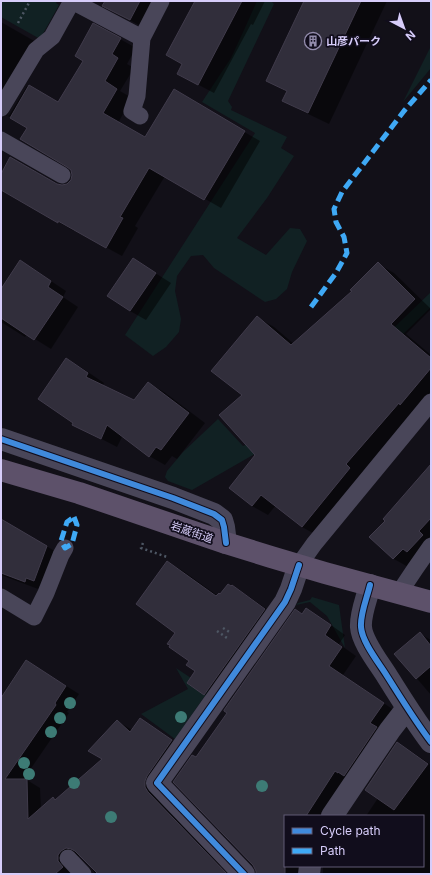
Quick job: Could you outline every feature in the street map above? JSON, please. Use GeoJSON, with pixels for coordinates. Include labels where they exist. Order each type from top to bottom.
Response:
{"type":"FeatureCollection","features":[{"type":"Feature","properties":{"kind":"main road","name":"岩蔵街道"},"geometry":{"type":"LineString","coordinates":[[1,470],[79,494],[226,543],[431,602]]}},
{"type":"Feature","properties":{"kind":"street"},"geometry":{"type":"LineString","coordinates":[[1,439],[166,495],[214,514],[222,520],[226,543]]}},
{"type":"Feature","properties":{"kind":"street"},"geometry":{"type":"LineString","coordinates":[[244,874],[158,783],[285,602],[299,565]]}},
{"type":"Feature","properties":{"kind":"street"},"geometry":{"type":"LineString","coordinates":[[370,585],[361,621],[363,636],[407,708],[431,742]]}},
{"type":"Feature","properties":{"kind":"street"},"geometry":{"type":"LineString","coordinates":[[333,815],[390,730],[407,708]]}},
{"type":"Feature","properties":{"kind":"lane"},"geometry":{"type":"LineString","coordinates":[[3,99],[36,50],[52,38],[72,1],[142,38]]}},
{"type":"Feature","properties":{"kind":"lane"},"geometry":{"type":"LineString","coordinates":[[140,116],[132,111],[137,96],[142,38],[161,1]]}},
{"type":"Feature","properties":{"kind":"lane"},"geometry":{"type":"LineString","coordinates":[[1,140],[62,175]]}},
{"type":"Feature","properties":{"kind":"lane"},"geometry":{"type":"LineString","coordinates":[[299,565],[318,538],[431,402]]}},
{"type":"Feature","properties":{"kind":"lane"},"geometry":{"type":"LineString","coordinates":[[399,593],[431,546]]}},
{"type":"Feature","properties":{"kind":"lane"},"geometry":{"type":"LineString","coordinates":[[1,597],[34,617],[65,548]]}},
{"type":"Feature","properties":{"kind":"lane"},"geometry":{"type":"LineString","coordinates":[[68,858],[83,874]]}},
{"type":"Feature","properties":{"kind":"path"},"geometry":{"type":"LineString","coordinates":[[18,23],[30,1]]}},
{"type":"Feature","properties":{"kind":"path"},"geometry":{"type":"LineString","coordinates":[[145,549],[167,557]]}},
{"type":"Feature","properties":{"kind":"shaded area"},"geometry":{"type":"Polygon","coordinates":[[[1,1],[57,1],[56,3],[59,5],[40,39],[1,17],[1,1]]]}},
{"type":"Feature","properties":{"kind":"shaded area"},"geometry":{"type":"Polygon","coordinates":[[[257,1],[271,1],[274,4],[228,101],[232,107],[231,110],[287,137],[281,148],[294,156],[267,198],[237,238],[266,255],[290,228],[300,229],[307,241],[292,272],[287,289],[276,299],[265,302],[214,268],[203,255],[191,256],[177,276],[175,291],[181,319],[179,332],[166,347],[153,356],[125,335],[255,133],[202,102],[231,58],[257,1]]]}},
{"type":"Feature","properties":{"kind":"shaded area"},"geometry":{"type":"Polygon","coordinates":[[[431,46],[431,68],[403,102],[431,46]]]}},
{"type":"Feature","properties":{"kind":"shaded area"},"geometry":{"type":"Polygon","coordinates":[[[431,292],[431,307],[361,375],[258,452],[192,490],[168,481],[165,477],[167,471],[183,452],[218,419],[243,446],[250,443],[353,367],[431,292]]]}},
{"type":"Feature","properties":{"kind":"shaded area"},"geometry":{"type":"Polygon","coordinates":[[[312,597],[339,605],[345,648],[327,616],[310,602],[296,605],[298,603],[310,600],[312,597]]]}},
{"type":"Feature","properties":{"kind":"shaded area"},"geometry":{"type":"Polygon","coordinates":[[[176,668],[209,690],[175,739],[141,714],[188,689],[176,668]]]}},
{"type":"Feature","properties":{"kind":"building"},"geometry":{"type":"Polygon","coordinates":[[[105,1],[140,1],[130,20],[102,6],[105,1]]]}},
{"type":"Feature","properties":{"kind":"building"},"geometry":{"type":"Polygon","coordinates":[[[195,1],[242,1],[198,85],[177,74],[182,64],[166,55],[195,1]]]}},
{"type":"Feature","properties":{"kind":"building","name":"山彦パーク"},"geometry":{"type":"Polygon","coordinates":[[[304,1],[361,1],[308,113],[282,101],[287,91],[266,81],[304,1]]]}},
{"type":"Feature","properties":{"kind":"building"},"geometry":{"type":"Polygon","coordinates":[[[93,23],[121,38],[112,54],[118,58],[105,81],[117,89],[103,113],[145,137],[174,89],[245,131],[204,200],[149,168],[120,217],[123,218],[106,248],[58,221],[58,223],[1,190],[1,174],[10,157],[57,184],[67,184],[71,180],[71,170],[20,139],[27,128],[10,118],[29,85],[58,102],[83,61],[75,56],[93,23]]]}},
{"type":"Feature","properties":{"kind":"building"},"geometry":{"type":"Polygon","coordinates":[[[133,258],[156,273],[130,311],[107,296],[133,258]]]}},
{"type":"Feature","properties":{"kind":"building"},"geometry":{"type":"Polygon","coordinates":[[[20,260],[51,281],[48,287],[63,297],[34,340],[1,318],[1,289],[20,260]]]}},
{"type":"Feature","properties":{"kind":"building"},"geometry":{"type":"Polygon","coordinates":[[[378,262],[415,299],[391,324],[431,358],[431,368],[400,405],[399,403],[346,464],[350,468],[302,527],[261,495],[252,506],[229,488],[255,455],[219,415],[242,395],[211,371],[257,316],[291,345],[352,291],[350,290],[378,262]]]}},
{"type":"Feature","properties":{"kind":"building"},"geometry":{"type":"Polygon","coordinates":[[[66,358],[88,373],[86,377],[134,400],[148,382],[189,413],[161,450],[156,447],[149,457],[107,425],[101,439],[72,425],[73,423],[38,399],[66,358]]]}},
{"type":"Feature","properties":{"kind":"building"},"geometry":{"type":"Polygon","coordinates":[[[431,464],[431,518],[419,531],[423,535],[407,552],[403,549],[393,559],[369,537],[385,521],[383,519],[431,464]]]}},
{"type":"Feature","properties":{"kind":"building"},"geometry":{"type":"Polygon","coordinates":[[[1,519],[47,546],[34,581],[26,578],[25,582],[1,573],[1,519]]]}},
{"type":"Feature","properties":{"kind":"building"},"geometry":{"type":"Polygon","coordinates":[[[167,561],[216,596],[219,593],[220,594],[228,584],[231,586],[232,585],[265,609],[204,695],[187,683],[195,671],[186,665],[189,661],[167,644],[175,633],[136,604],[167,561]]]}},
{"type":"Feature","properties":{"kind":"building"},"geometry":{"type":"Polygon","coordinates":[[[306,608],[331,625],[325,635],[342,647],[329,666],[384,703],[370,723],[377,727],[344,776],[335,771],[307,815],[284,815],[285,874],[256,874],[253,865],[173,782],[192,755],[196,757],[227,713],[224,710],[295,609],[302,614],[306,608]]]}},
{"type":"Feature","properties":{"kind":"building"},"geometry":{"type":"Polygon","coordinates":[[[420,632],[431,646],[431,666],[416,679],[394,654],[420,632]]]}},
{"type":"Feature","properties":{"kind":"building"},"geometry":{"type":"Polygon","coordinates":[[[26,660],[66,686],[55,703],[56,705],[5,779],[27,779],[28,819],[53,797],[55,800],[102,759],[88,751],[117,720],[130,732],[140,718],[172,740],[147,776],[145,787],[148,792],[227,874],[98,874],[75,851],[66,848],[58,855],[58,861],[63,867],[55,874],[1,874],[1,698],[26,660]]]}},
{"type":"Feature","properties":{"kind":"building"},"geometry":{"type":"Polygon","coordinates":[[[397,742],[428,764],[394,810],[365,790],[397,742]]]}},
{"type":"Feature","properties":{"kind":"marked path"},"geometry":{"type":"LineString","coordinates":[[311,307],[336,273],[347,253],[344,237],[336,222],[334,209],[342,192],[404,111],[431,80]]}},
{"type":"Feature","properties":{"kind":"marked path"},"geometry":{"type":"LineString","coordinates":[[74,517],[77,525],[72,544],[65,548],[61,541],[67,522],[74,517]]}},
{"type":"Feature","properties":{"kind":"cycle path"},"geometry":{"type":"LineString","coordinates":[[1,439],[173,498],[214,514],[222,520],[226,543]]}},
{"type":"Feature","properties":{"kind":"cycle path"},"geometry":{"type":"LineString","coordinates":[[244,874],[157,783],[285,602],[299,565]]}},
{"type":"Feature","properties":{"kind":"cycle path"},"geometry":{"type":"LineString","coordinates":[[370,585],[361,622],[364,639],[419,726],[431,742]]}},
{"type":"Feature","properties":{"kind":"place","name":"山彦パーク"},"geometry":{"type":"Point","coordinates":[313,41]}}]}
